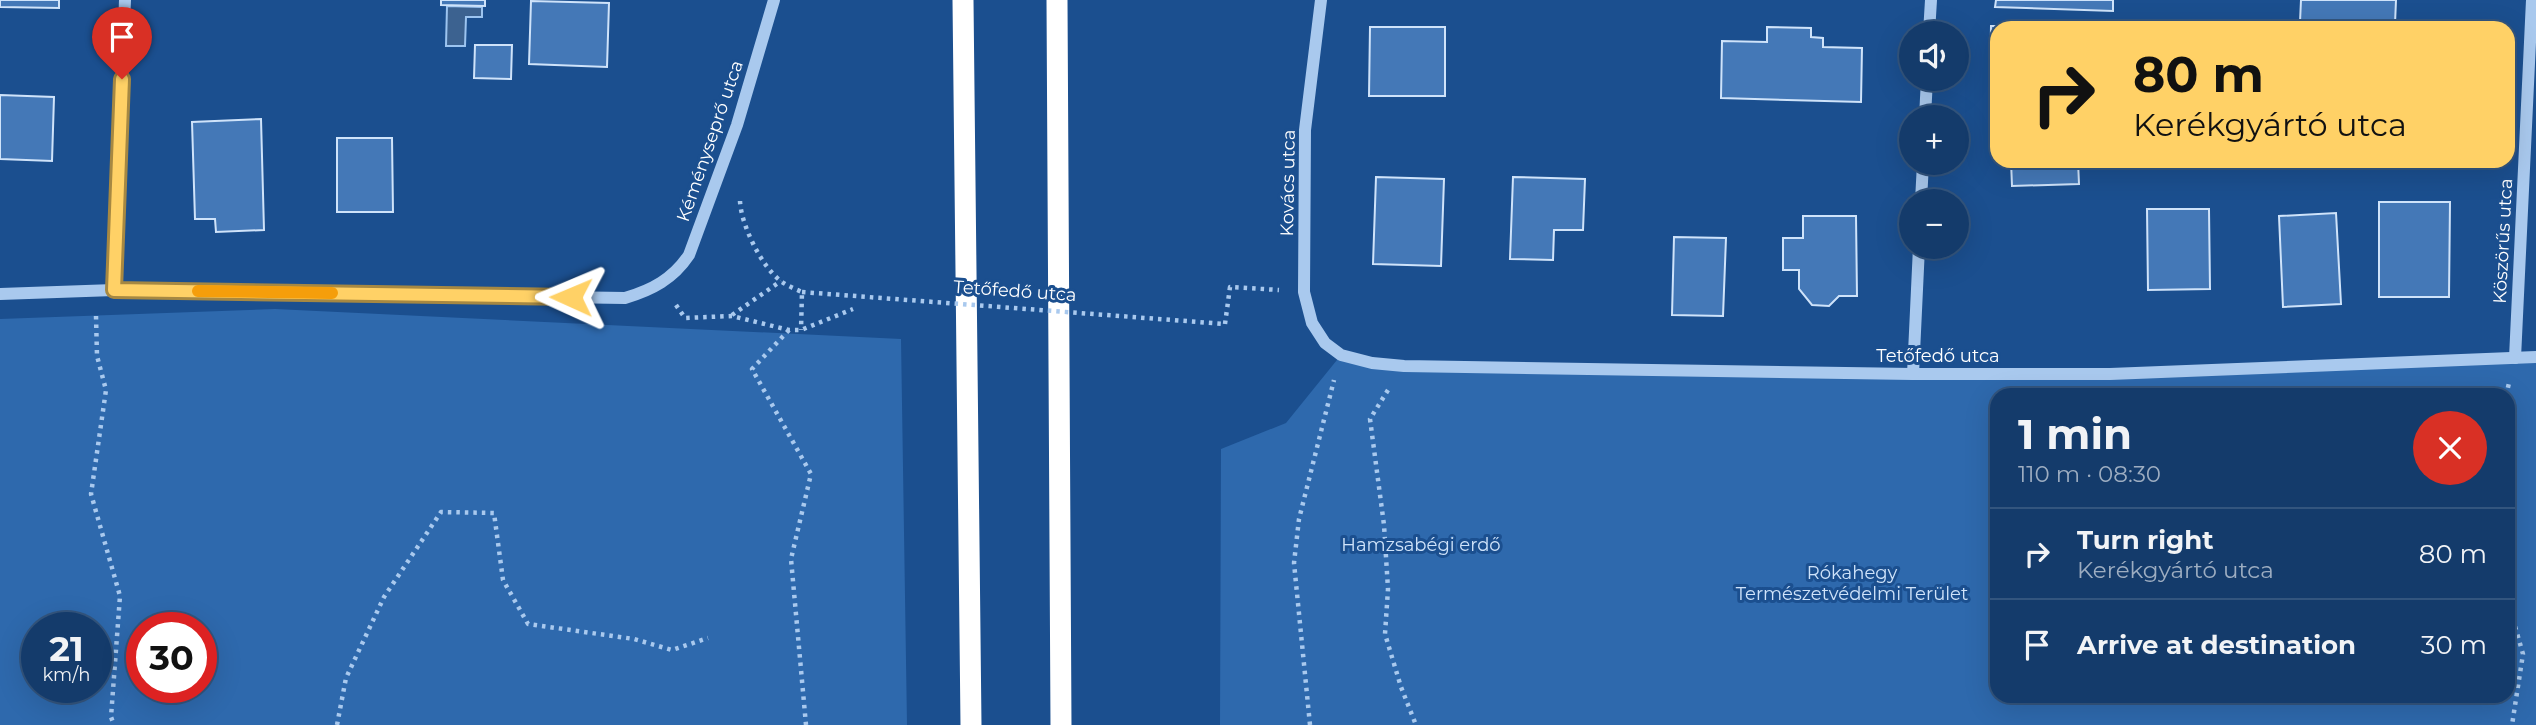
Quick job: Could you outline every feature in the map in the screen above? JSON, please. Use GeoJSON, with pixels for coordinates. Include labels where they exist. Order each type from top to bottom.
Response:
{"type":"FeatureCollection","features":[{"type":"Feature","properties":{"kind":"highway"},"geometry":{"type":"LineString","coordinates":[[962,0],[971,725]]}},
{"type":"Feature","properties":{"kind":"highway"},"geometry":{"type":"LineString","coordinates":[[1058,0],[1061,725]]}},
{"type":"Feature","properties":{"kind":"street"},"geometry":{"type":"LineString","coordinates":[[114,290],[125,0]]}},
{"type":"Feature","properties":{"kind":"street","name":"Kéményseprő utca"},"geometry":{"type":"LineString","coordinates":[[662,283],[678,271],[689,255],[737,125],[774,0]]}},
{"type":"Feature","properties":{"kind":"street","name":"Kovács utca"},"geometry":{"type":"LineString","coordinates":[[1321,0],[1305,130],[1304,292],[1312,323],[1325,343],[1341,355]]}},
{"type":"Feature","properties":{"kind":"street"},"geometry":{"type":"LineString","coordinates":[[1930,21],[1931,0]]}},
{"type":"Feature","properties":{"kind":"street","name":"Köszörűs utca"},"geometry":{"type":"LineString","coordinates":[[2515,358],[2532,0]]}},
{"type":"Feature","properties":{"kind":"street"},"geometry":{"type":"LineString","coordinates":[[1913,374],[1918,259]]}},
{"type":"Feature","properties":{"kind":"street"},"geometry":{"type":"LineString","coordinates":[[0,294],[114,290],[625,298],[644,293],[662,283]]}},
{"type":"Feature","properties":{"kind":"street","name":"Tetőfedő utca"},"geometry":{"type":"LineString","coordinates":[[1341,355],[1372,363],[1404,366],[1913,374],[2110,374],[2536,357]]}},
{"type":"Feature","properties":{"kind":"path"},"geometry":{"type":"LineString","coordinates":[[739,188],[740,213],[761,259],[781,281],[802,292],[801,330]]}},
{"type":"Feature","properties":{"kind":"path"},"geometry":{"type":"LineString","coordinates":[[732,316],[781,281]]}},
{"type":"Feature","properties":{"kind":"path"},"geometry":{"type":"LineString","coordinates":[[662,283],[685,318],[732,316],[789,330],[801,330],[853,309]]}},
{"type":"Feature","properties":{"kind":"path","name":"Tetőfedő utca"},"geometry":{"type":"LineString","coordinates":[[802,292],[1225,324],[1230,287],[1304,292]]}},
{"type":"Feature","properties":{"kind":"path"},"geometry":{"type":"LineString","coordinates":[[96,291],[97,356],[106,390],[91,494],[120,596],[111,716],[114,725]]}},
{"type":"Feature","properties":{"kind":"path"},"geometry":{"type":"LineString","coordinates":[[789,330],[752,369],[810,474],[792,559],[806,725]]}},
{"type":"Feature","properties":{"kind":"path"},"geometry":{"type":"LineString","coordinates":[[1310,725],[1294,563],[1305,493],[1341,355]]}},
{"type":"Feature","properties":{"kind":"path"},"geometry":{"type":"LineString","coordinates":[[1404,366],[1370,419],[1384,525],[1388,589],[1385,634],[1416,725]]}},
{"type":"Feature","properties":{"kind":"path"},"geometry":{"type":"LineString","coordinates":[[337,725],[346,678],[384,597],[441,512],[494,513],[503,580],[528,624],[634,639],[672,650],[708,638]]}},
{"type":"Feature","properties":{"kind":"path"},"geometry":{"type":"LineString","coordinates":[[2512,725],[2523,654],[2515,626]]}},
{"type":"Feature","properties":{"kind":"green space"},"geometry":{"type":"Polygon","coordinates":[[[275,309],[901,339],[907,725],[0,725],[0,319],[275,309]]]}},
{"type":"Feature","properties":{"kind":"green space","name":"Rókahegy Természetvédelmi Terület"},"geometry":{"type":"Polygon","coordinates":[[[1341,355],[1372,363],[1913,374],[2536,357],[2536,725],[1220,725],[1221,449],[1286,423],[1341,355]]]}},
{"type":"Feature","properties":{"kind":"shaded area"},"geometry":{"type":"Polygon","coordinates":[[[447,6],[482,7],[482,17],[466,17],[465,46],[446,46],[447,6]]]}},
{"type":"Feature","properties":{"kind":"building"},"geometry":{"type":"Polygon","coordinates":[[[0,0],[59,0],[59,8],[0,7],[0,0]]]}},
{"type":"Feature","properties":{"kind":"building"},"geometry":{"type":"Polygon","coordinates":[[[441,0],[485,0],[485,6],[441,5],[441,0]]]}},
{"type":"Feature","properties":{"kind":"building"},"geometry":{"type":"Polygon","coordinates":[[[1996,0],[2113,0],[2113,11],[1995,7],[1996,0]]]}},
{"type":"Feature","properties":{"kind":"building"},"geometry":{"type":"Polygon","coordinates":[[[2301,0],[2396,0],[2395,21],[2300,21],[2301,0]]]}},
{"type":"Feature","properties":{"kind":"building"},"geometry":{"type":"Polygon","coordinates":[[[531,1],[609,3],[607,67],[529,64],[531,1]]]}},
{"type":"Feature","properties":{"kind":"building"},"geometry":{"type":"Polygon","coordinates":[[[1370,27],[1445,27],[1445,96],[1369,96],[1370,27]]]}},
{"type":"Feature","properties":{"kind":"building"},"geometry":{"type":"Polygon","coordinates":[[[1767,27],[1811,28],[1811,37],[1823,38],[1823,47],[1862,48],[1861,102],[1721,98],[1722,41],[1767,42],[1767,27]]]}},
{"type":"Feature","properties":{"kind":"building"},"geometry":{"type":"Polygon","coordinates":[[[475,45],[512,45],[511,79],[474,78],[475,45]]]}},
{"type":"Feature","properties":{"kind":"building"},"geometry":{"type":"Polygon","coordinates":[[[0,95],[54,97],[52,161],[0,159],[0,95]]]}},
{"type":"Feature","properties":{"kind":"building"},"geometry":{"type":"Polygon","coordinates":[[[261,119],[264,230],[216,232],[215,219],[195,219],[192,122],[261,119]]]}},
{"type":"Feature","properties":{"kind":"building"},"geometry":{"type":"Polygon","coordinates":[[[337,138],[392,138],[393,212],[337,212],[337,138]]]}},
{"type":"Feature","properties":{"kind":"building"},"geometry":{"type":"Polygon","coordinates":[[[2011,168],[2078,168],[2079,184],[2012,186],[2011,168]]]}},
{"type":"Feature","properties":{"kind":"building"},"geometry":{"type":"Polygon","coordinates":[[[1376,177],[1444,179],[1441,266],[1373,264],[1376,177]]]}},
{"type":"Feature","properties":{"kind":"building"},"geometry":{"type":"Polygon","coordinates":[[[1513,177],[1585,179],[1583,230],[1554,230],[1553,260],[1510,259],[1513,177]]]}},
{"type":"Feature","properties":{"kind":"building"},"geometry":{"type":"Polygon","coordinates":[[[2379,202],[2450,202],[2449,297],[2379,297],[2379,202]]]}},
{"type":"Feature","properties":{"kind":"building"},"geometry":{"type":"Polygon","coordinates":[[[2147,209],[2209,209],[2210,289],[2148,290],[2147,209]]]}},
{"type":"Feature","properties":{"kind":"building"},"geometry":{"type":"Polygon","coordinates":[[[2336,213],[2341,304],[2283,307],[2279,216],[2336,213]]]}},
{"type":"Feature","properties":{"kind":"building"},"geometry":{"type":"Polygon","coordinates":[[[1803,216],[1856,216],[1857,296],[1839,296],[1829,306],[1812,305],[1799,289],[1799,270],[1783,270],[1783,238],[1803,238],[1803,216]]]}},
{"type":"Feature","properties":{"kind":"building"},"geometry":{"type":"Polygon","coordinates":[[[1674,237],[1726,238],[1723,316],[1672,315],[1674,237]]]}},
{"type":"Feature","properties":{"kind":"slow traffic"},"geometry":{"type":"LineString","coordinates":[[198,291],[332,293]]}},
{"type":"Feature","properties":{"kind":"route"},"geometry":{"type":"LineString","coordinates":[[122,79],[114,290],[571,297]]}},
{"type":"Feature","properties":{"kind":"park label","name":"Hamzsabégi erdő"},"geometry":{"type":"Point","coordinates":[1421,545]}}]}
